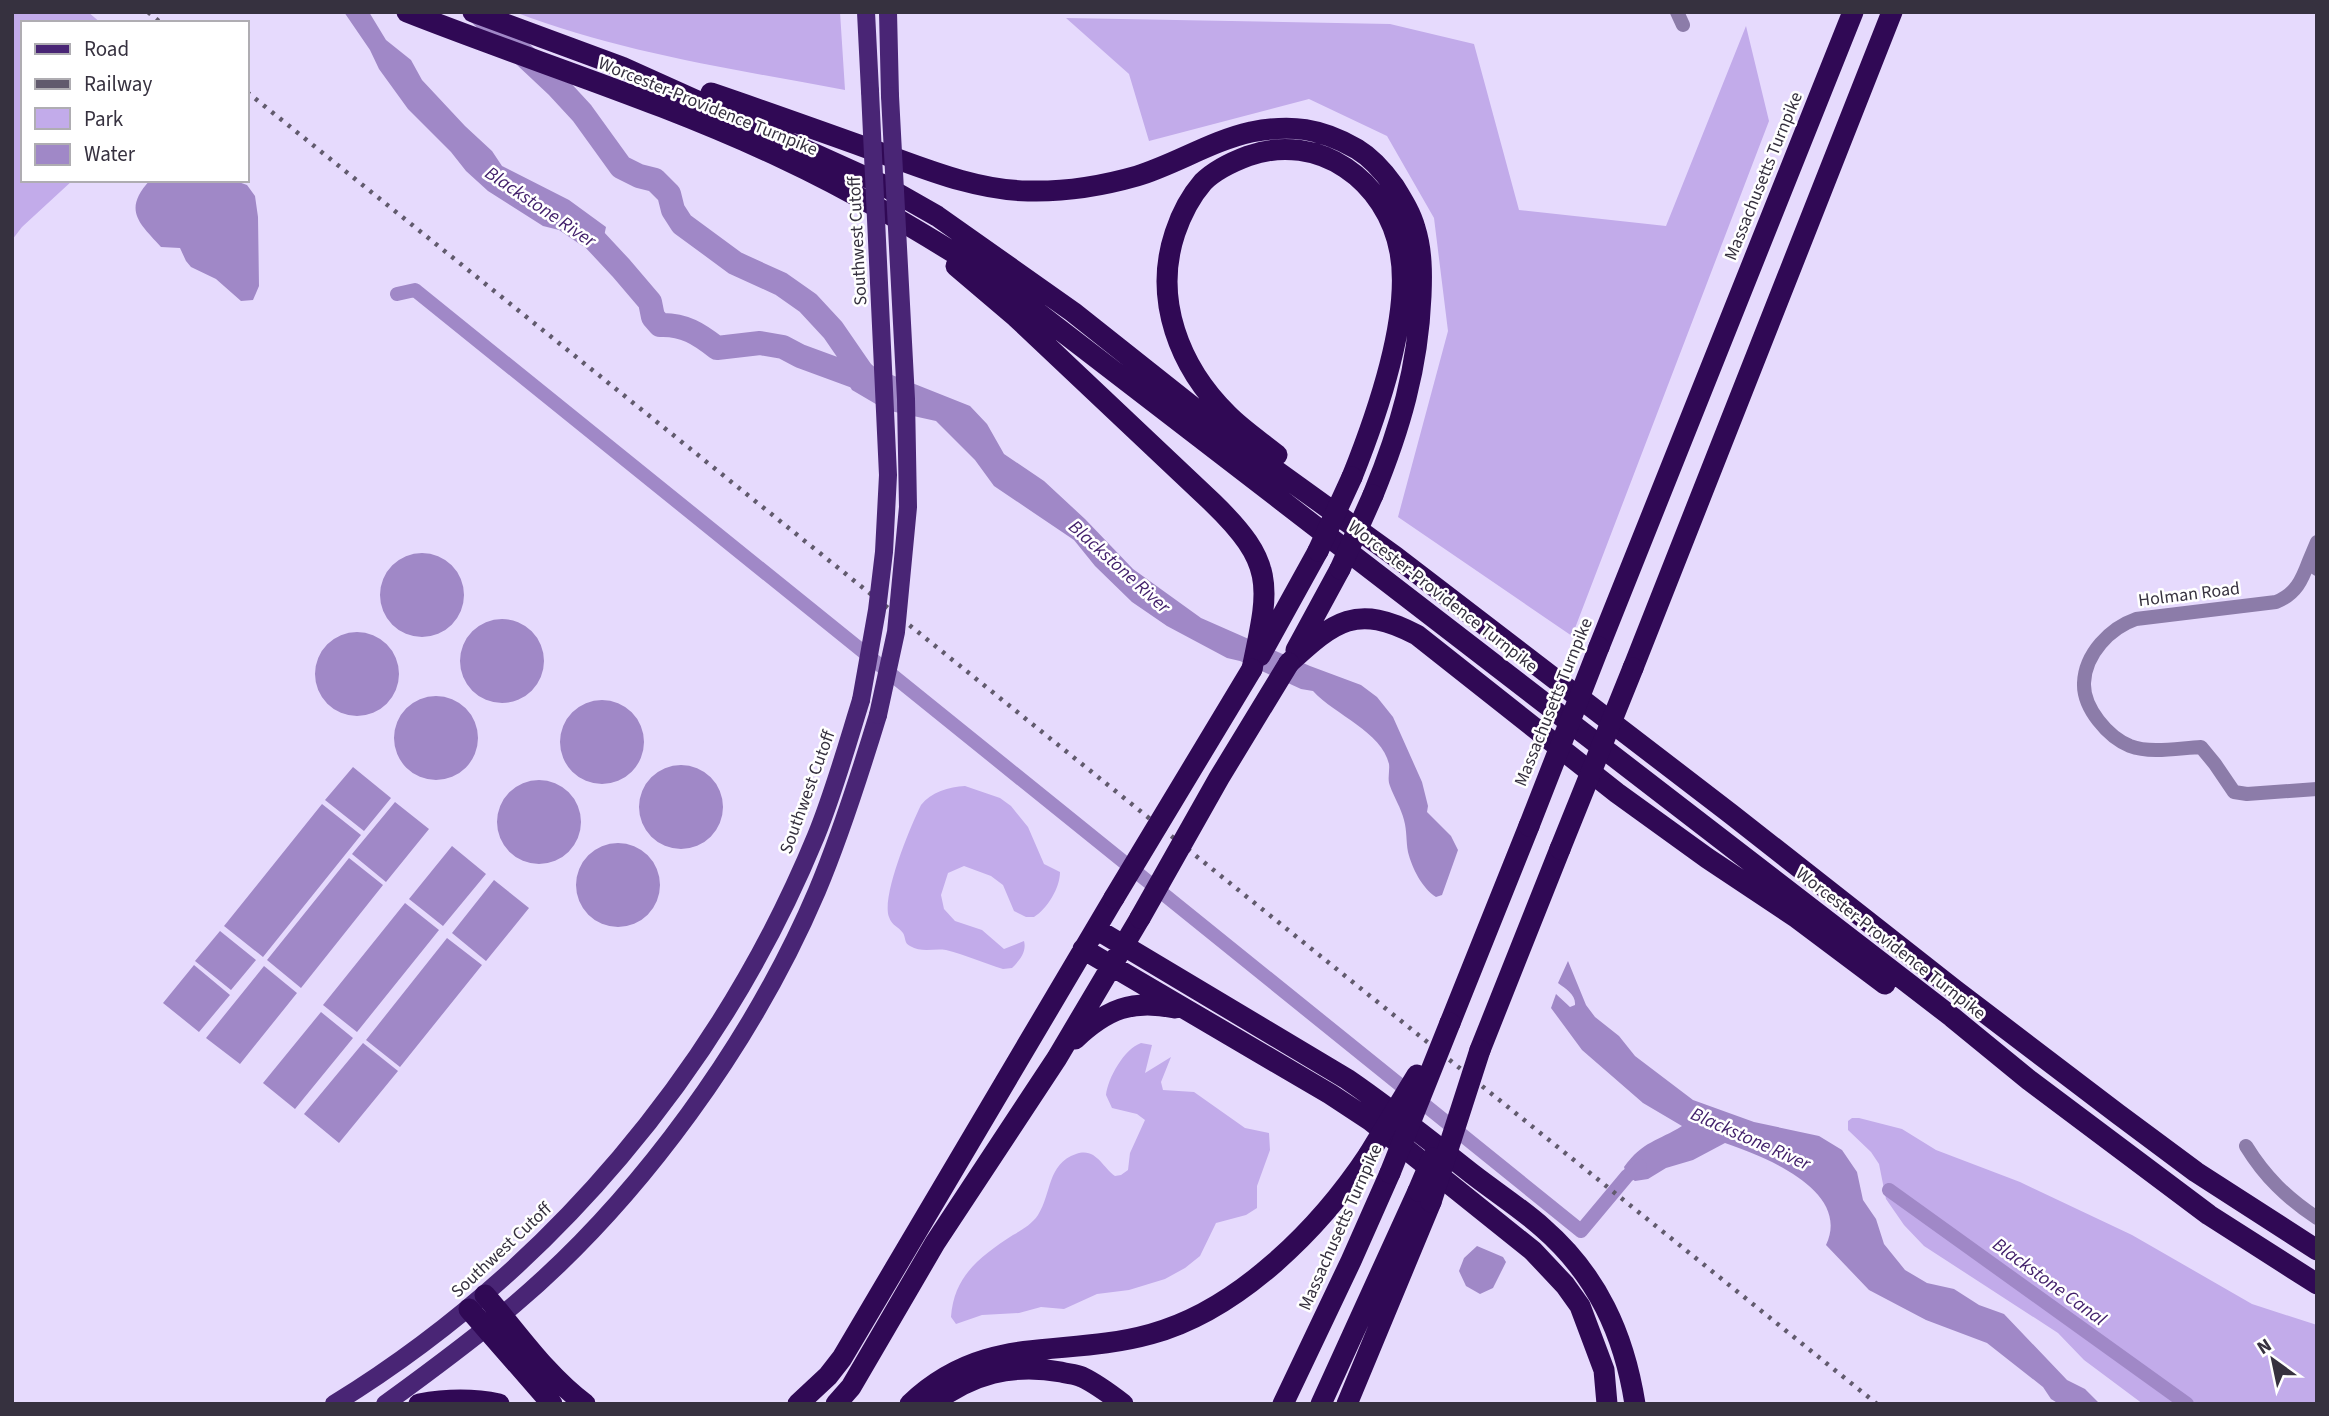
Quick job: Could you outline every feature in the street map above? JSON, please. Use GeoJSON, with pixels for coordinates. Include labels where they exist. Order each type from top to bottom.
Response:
{"type":"FeatureCollection","features":[{"type":"Feature","properties":{"kind":"highway","name":"Worcester-Providence Turnpike"},"geometry":{"type":"LineString","coordinates":[[407,12],[781,158],[846,190],[985,272],[1930,1000],[2029,1080],[2209,1215],[2317,1284]]}},
{"type":"Feature","properties":{"kind":"highway","name":"Worcester-Providence Turnpike"},"geometry":{"type":"LineString","coordinates":[[472,12],[622,66],[868,177],[937,216],[1073,313],[1242,446],[1395,557],[2118,1114],[2196,1172],[2317,1250]]}},
{"type":"Feature","properties":{"kind":"highway","name":"Massachusetts Turnpike"},"geometry":{"type":"LineString","coordinates":[[1283,1404],[1390,1173],[1853,12]]}},
{"type":"Feature","properties":{"kind":"highway"},"geometry":{"type":"LineString","coordinates":[[1347,1404],[1480,1050],[1892,12]]}},
{"type":"Feature","properties":{"kind":"highway"},"geometry":{"type":"LineString","coordinates":[[622,66],[690,85],[928,170],[1005,190],[1055,191],[1088,187],[1138,176],[1251,132],[1287,128],[1312,129],[1365,153],[1385,173],[1415,226],[1421,251],[1420,324],[1405,408],[1373,495],[1306,642],[1289,663],[1219,778],[1057,1058],[935,1243],[851,1387],[836,1404]]}},
{"type":"Feature","properties":{"kind":"highway"},"geometry":{"type":"LineString","coordinates":[[798,1404],[828,1376],[842,1358],[1252,669],[1270,626],[1318,551],[1352,477],[1375,419],[1393,348],[1402,282],[1401,253],[1384,208],[1362,179],[1339,163],[1312,153],[1283,149],[1260,152],[1230,162],[1204,181],[1188,202],[1170,248],[1166,276],[1167,308],[1176,340],[1211,395],[1228,415],[1282,459],[1395,557]]}},
{"type":"Feature","properties":{"kind":"highway"},"geometry":{"type":"LineString","coordinates":[[941,244],[958,269],[1016,317],[1236,525],[1251,544],[1259,561],[1270,626]]}},
{"type":"Feature","properties":{"kind":"highway"},"geometry":{"type":"LineString","coordinates":[[1306,642],[1336,625],[1358,619],[1387,621],[1417,635],[1617,793],[1797,918],[1970,1047],[2029,1080]]}},
{"type":"Feature","properties":{"kind":"highway"},"geometry":{"type":"LineString","coordinates":[[1096,929],[1347,1079],[1386,1106],[1543,1228],[1593,1284],[1605,1306],[1625,1354],[1635,1404]]}},
{"type":"Feature","properties":{"kind":"highway"},"geometry":{"type":"LineString","coordinates":[[1083,949],[1330,1094],[1371,1121],[1533,1251],[1565,1285],[1580,1306],[1604,1370],[1607,1404]]}},
{"type":"Feature","properties":{"kind":"highway"},"geometry":{"type":"LineString","coordinates":[[1057,1058],[1095,1020],[1116,1009],[1138,1004],[1184,1010]]}},
{"type":"Feature","properties":{"kind":"highway"},"geometry":{"type":"LineString","coordinates":[[910,1404],[947,1374],[978,1360],[1037,1349],[1108,1342],[1151,1334],[1202,1313],[1241,1288],[1304,1234],[1341,1193],[1369,1154],[1450,1023]]}},
{"type":"Feature","properties":{"kind":"highway"},"geometry":{"type":"LineString","coordinates":[[1321,1404],[1424,1197]]}},
{"type":"Feature","properties":{"kind":"highway"},"geometry":{"type":"LineString","coordinates":[[477,1302],[552,1404]]}},
{"type":"Feature","properties":{"kind":"highway"},"geometry":{"type":"LineString","coordinates":[[493,1321],[585,1404]]}},
{"type":"Feature","properties":{"kind":"highway"},"geometry":{"type":"LineString","coordinates":[[932,1404],[946,1393],[987,1374],[999,1370],[1029,1368],[1079,1376],[1123,1404]]}},
{"type":"Feature","properties":{"kind":"highway"},"geometry":{"type":"LineString","coordinates":[[419,1404],[474,1399],[499,1404]]}},
{"type":"Feature","properties":{"kind":"main road","name":"Southwest Cutoff"},"geometry":{"type":"LineString","coordinates":[[334,1404],[422,1345],[477,1302],[588,1196],[621,1157],[672,1091],[723,1014],[786,901],[830,798],[861,700],[884,552],[888,475],[866,12]]}},
{"type":"Feature","properties":{"kind":"main road"},"geometry":{"type":"LineString","coordinates":[[385,1404],[493,1321],[595,1228],[668,1141],[707,1087],[765,995],[817,890],[860,775],[878,715],[896,632],[908,507],[906,399],[888,12]]}},
{"type":"Feature","properties":{"kind":"street","name":"Holman Road"},"geometry":{"type":"LineString","coordinates":[[2317,541],[2313,565],[2287,597],[2276,602],[2136,619],[2119,626],[2098,648],[2087,669],[2084,685],[2098,719],[2113,736],[2126,744],[2147,750],[2201,747],[2234,792],[2247,794],[2317,789]]}},
{"type":"Feature","properties":{"kind":"street"},"geometry":{"type":"LineString","coordinates":[[2246,1146],[2273,1184],[2317,1218]]}},
{"type":"Feature","properties":{"kind":"green space"},"geometry":{"type":"Polygon","coordinates":[[[12,12],[88,12],[99,21],[21,21],[21,182],[71,182],[22,227],[12,240],[12,12]]]}},
{"type":"Feature","properties":{"kind":"green space"},"geometry":{"type":"Polygon","coordinates":[[[515,12],[840,12],[845,90],[637,49],[596,39],[515,12]]]}},
{"type":"Feature","properties":{"kind":"green space"},"geometry":{"type":"Polygon","coordinates":[[[1066,18],[1390,24],[1474,44],[1519,210],[1666,226],[1746,26],[1769,121],[1572,636],[1398,517],[1448,331],[1434,218],[1387,136],[1309,99],[1149,141],[1129,74],[1066,18]]]}},
{"type":"Feature","properties":{"kind":"green space"},"geometry":{"type":"Polygon","coordinates":[[[965,786],[1000,798],[1011,806],[1028,827],[1044,864],[1060,872],[1052,898],[1034,917],[1026,917],[1014,911],[1003,885],[991,876],[964,866],[948,873],[941,895],[944,909],[955,921],[982,930],[1004,949],[1024,941],[1023,953],[1012,968],[1003,969],[946,950],[914,948],[907,943],[903,933],[889,917],[889,894],[893,878],[921,805],[941,791],[965,786]]]}},
{"type":"Feature","properties":{"kind":"green space"},"geometry":{"type":"Polygon","coordinates":[[[1141,1043],[1152,1045],[1145,1073],[1171,1057],[1161,1082],[1163,1090],[1194,1092],[1245,1128],[1269,1133],[1270,1150],[1257,1186],[1257,1208],[1246,1215],[1216,1223],[1200,1256],[1165,1279],[1129,1290],[1097,1294],[1064,1309],[1041,1307],[1019,1313],[982,1315],[956,1324],[951,1317],[953,1302],[963,1278],[980,1259],[1036,1218],[1060,1165],[1076,1154],[1089,1153],[1115,1176],[1128,1170],[1130,1153],[1145,1120],[1137,1114],[1112,1108],[1106,1095],[1118,1065],[1129,1051],[1141,1043]]]}},
{"type":"Feature","properties":{"kind":"green space"},"geometry":{"type":"Polygon","coordinates":[[[1852,1118],[1902,1129],[1936,1150],[2020,1182],[2132,1235],[2252,1304],[2317,1325],[2317,1404],[2143,1404],[2084,1360],[2058,1333],[1924,1246],[1904,1225],[1886,1199],[1879,1164],[1871,1152],[1848,1130],[1848,1121],[1852,1118]]]}},
{"type":"Feature","properties":{"kind":"water"},"geometry":{"type":"Polygon","coordinates":[[[344,12],[369,12],[386,40],[411,60],[422,80],[492,151],[502,166],[569,200],[606,227],[603,241],[592,247],[581,245],[559,230],[543,226],[488,191],[408,109],[379,69],[370,50],[344,12]]]}},
{"type":"Feature","properties":{"kind":"water"},"geometry":{"type":"Polygon","coordinates":[[[148,182],[239,182],[247,185],[255,196],[258,217],[259,286],[253,300],[241,301],[216,279],[191,267],[180,248],[161,247],[140,223],[137,215],[137,200],[148,182]]]}},
{"type":"Feature","properties":{"kind":"water"},"geometry":{"type":"Polygon","coordinates":[[[846,344],[877,369],[970,406],[987,424],[1004,454],[1044,481],[1133,569],[1201,618],[1310,666],[1361,685],[1377,697],[1393,717],[1422,782],[1427,812],[1451,836],[1458,850],[1442,895],[1436,897],[1431,893],[1415,871],[1408,852],[1403,816],[1389,783],[1389,764],[1385,753],[1368,733],[1313,691],[1301,689],[1240,661],[1227,658],[1167,626],[1132,602],[1095,566],[1074,540],[994,486],[975,460],[936,421],[886,410],[852,390],[841,371],[839,353],[846,344]]]}},
{"type":"Feature","properties":{"kind":"water"},"geometry":{"type":"Polygon","coordinates":[[[422,553],[438,556],[457,572],[464,595],[461,611],[445,630],[422,637],[406,634],[387,618],[380,595],[383,579],[399,560],[422,553]]]}},
{"type":"Feature","properties":{"kind":"water"},"geometry":{"type":"Polygon","coordinates":[[[502,619],[518,622],[537,638],[544,661],[541,677],[525,696],[502,703],[486,700],[467,684],[460,661],[463,645],[479,626],[502,619]]]}},
{"type":"Feature","properties":{"kind":"water"},"geometry":{"type":"Polygon","coordinates":[[[357,632],[380,639],[392,651],[399,674],[392,697],[380,709],[357,716],[334,709],[322,697],[315,674],[322,651],[334,639],[357,632]]]}},
{"type":"Feature","properties":{"kind":"water"},"geometry":{"type":"Polygon","coordinates":[[[436,696],[452,699],[471,715],[478,738],[475,754],[459,773],[436,780],[420,777],[401,761],[394,738],[397,722],[413,703],[436,696]]]}},
{"type":"Feature","properties":{"kind":"water"},"geometry":{"type":"Polygon","coordinates":[[[602,700],[618,703],[637,719],[644,742],[641,758],[625,777],[602,784],[586,781],[567,765],[560,742],[563,726],[579,707],[602,700]]]}},
{"type":"Feature","properties":{"kind":"water"},"geometry":{"type":"Polygon","coordinates":[[[681,765],[704,772],[716,784],[723,807],[716,830],[704,842],[681,849],[658,842],[646,830],[639,807],[646,784],[658,772],[681,765]]]}},
{"type":"Feature","properties":{"kind":"water"},"geometry":{"type":"Polygon","coordinates":[[[353,767],[391,798],[364,831],[325,800],[353,767]]]}},
{"type":"Feature","properties":{"kind":"water"},"geometry":{"type":"Polygon","coordinates":[[[539,780],[555,783],[574,799],[581,822],[578,838],[562,857],[539,864],[523,861],[504,845],[497,822],[500,806],[516,787],[539,780]]]}},
{"type":"Feature","properties":{"kind":"water"},"geometry":{"type":"Polygon","coordinates":[[[395,802],[429,829],[386,882],[352,854],[395,802]]]}},
{"type":"Feature","properties":{"kind":"water"},"geometry":{"type":"Polygon","coordinates":[[[322,804],[361,835],[263,957],[224,926],[322,804]]]}},
{"type":"Feature","properties":{"kind":"water"},"geometry":{"type":"Polygon","coordinates":[[[618,843],[641,850],[653,862],[660,885],[653,908],[641,920],[618,927],[595,920],[583,908],[576,885],[583,862],[595,850],[618,843]]]}},
{"type":"Feature","properties":{"kind":"water"},"geometry":{"type":"Polygon","coordinates":[[[452,846],[486,874],[443,926],[409,899],[452,846]]]}},
{"type":"Feature","properties":{"kind":"water"},"geometry":{"type":"Polygon","coordinates":[[[349,858],[383,885],[301,988],[267,960],[349,858]]]}},
{"type":"Feature","properties":{"kind":"water"},"geometry":{"type":"Polygon","coordinates":[[[494,880],[529,908],[486,961],[452,933],[494,880]]]}},
{"type":"Feature","properties":{"kind":"water"},"geometry":{"type":"Polygon","coordinates":[[[405,903],[439,930],[357,1032],[323,1005],[405,903]]]}},
{"type":"Feature","properties":{"kind":"water"},"geometry":{"type":"Polygon","coordinates":[[[220,931],[256,960],[231,990],[195,961],[220,931]]]}},
{"type":"Feature","properties":{"kind":"water"},"geometry":{"type":"Polygon","coordinates":[[[447,938],[482,965],[400,1067],[366,1040],[447,938]]]}},
{"type":"Feature","properties":{"kind":"water"},"geometry":{"type":"Polygon","coordinates":[[[1568,961],[1586,1005],[1595,1017],[1619,1036],[1635,1056],[1693,1100],[1754,1122],[1819,1136],[1842,1150],[1857,1172],[1863,1200],[1876,1219],[1884,1244],[1905,1270],[1927,1283],[1954,1289],[1979,1305],[2004,1314],[2067,1380],[2085,1389],[2100,1404],[2059,1404],[2051,1399],[2043,1387],[1987,1343],[1926,1320],[1869,1290],[1826,1245],[1831,1225],[1827,1208],[1800,1178],[1781,1166],[1725,1143],[1693,1160],[1666,1168],[1648,1179],[1635,1181],[1627,1176],[1624,1167],[1631,1158],[1651,1142],[1682,1126],[1643,1103],[1582,1050],[1551,1008],[1556,994],[1570,1007],[1575,1005],[1572,995],[1558,983],[1568,961]]]}},
{"type":"Feature","properties":{"kind":"water"},"geometry":{"type":"Polygon","coordinates":[[[194,965],[230,995],[199,1032],[163,1003],[194,965]]]}},
{"type":"Feature","properties":{"kind":"water"},"geometry":{"type":"Polygon","coordinates":[[[264,966],[297,993],[240,1064],[206,1038],[264,966]]]}},
{"type":"Feature","properties":{"kind":"water"},"geometry":{"type":"Polygon","coordinates":[[[321,1012],[353,1038],[295,1109],[263,1083],[321,1012]]]}},
{"type":"Feature","properties":{"kind":"water"},"geometry":{"type":"Polygon","coordinates":[[[363,1043],[398,1071],[339,1143],[304,1114],[363,1043]]]}},
{"type":"Feature","properties":{"kind":"water"},"geometry":{"type":"Polygon","coordinates":[[[1477,1246],[1503,1257],[1506,1262],[1493,1288],[1480,1294],[1466,1286],[1459,1271],[1464,1258],[1477,1246]]]}},
{"type":"Feature","properties":{"kind":"waterway","name":"Blackstone River"},"geometry":{"type":"LineString","coordinates":[[478,12],[582,113],[621,167],[655,180],[669,194],[673,210],[682,224],[735,263],[781,284],[808,303],[833,330],[864,375]]}},
{"type":"Feature","properties":{"kind":"waterway","name":"Blackstone River"},"geometry":{"type":"LineString","coordinates":[[573,223],[593,238],[621,268],[650,302],[653,317],[660,325],[677,326],[691,331],[717,348],[760,343],[783,347],[868,381]]}},
{"type":"Feature","properties":{"kind":"waterway"},"geometry":{"type":"LineString","coordinates":[[397,294],[415,290],[1581,1231],[1627,1176],[1640,1166]]}},
{"type":"Feature","properties":{"kind":"waterway","name":"Blackstone Canal"},"geometry":{"type":"LineString","coordinates":[[1889,1190],[2187,1404]]}},
{"type":"Feature","properties":{"kind":"railway"},"geometry":{"type":"LineString","coordinates":[[148,12],[159,21]]}},
{"type":"Feature","properties":{"kind":"railway"},"geometry":{"type":"LineString","coordinates":[[248,93],[1877,1404]]}}]}
